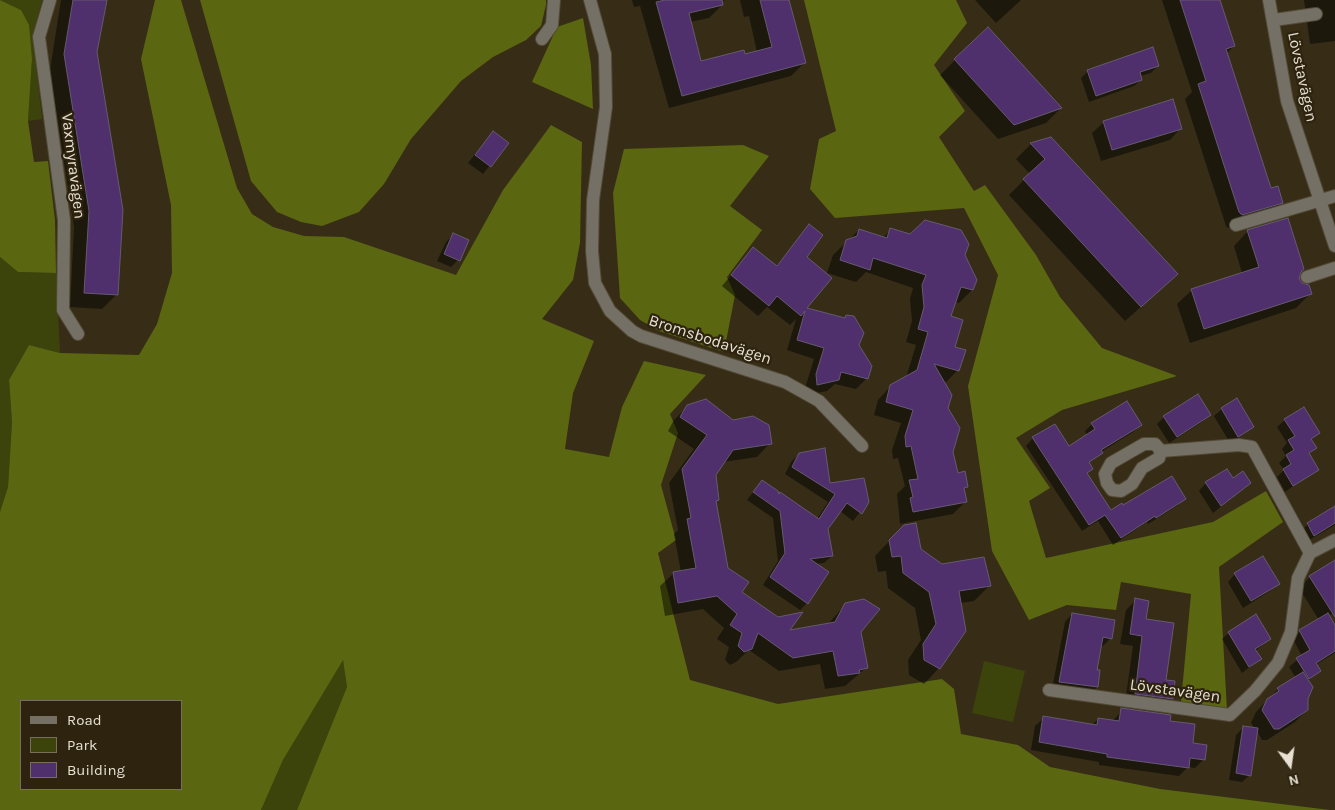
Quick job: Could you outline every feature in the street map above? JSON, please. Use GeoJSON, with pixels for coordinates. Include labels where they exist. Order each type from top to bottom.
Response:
{"type":"FeatureCollection","features":[{"type":"Feature","properties":{"kind":"street","name":"Vaxmyravägen"},"geometry":{"type":"LineString","coordinates":[[50,0],[40,37],[64,220],[63,310],[78,334]]}},
{"type":"Feature","properties":{"kind":"street"},"geometry":{"type":"LineString","coordinates":[[542,39],[552,25],[554,0]]}},
{"type":"Feature","properties":{"kind":"street","name":"Bromsbodavägen"},"geometry":{"type":"LineString","coordinates":[[590,0],[605,54],[606,107],[593,200],[592,252],[595,283],[610,311],[632,331],[641,336],[785,382],[819,401],[862,446]]}},
{"type":"Feature","properties":{"kind":"street","name":"Lövstavägen"},"geometry":{"type":"LineString","coordinates":[[1269,0],[1287,101],[1335,246]]}},
{"type":"Feature","properties":{"kind":"street"},"geometry":{"type":"LineString","coordinates":[[1274,20],[1316,14]]}},
{"type":"Feature","properties":{"kind":"street"},"geometry":{"type":"LineString","coordinates":[[1236,225],[1335,196]]}},
{"type":"Feature","properties":{"kind":"street"},"geometry":{"type":"LineString","coordinates":[[1307,278],[1335,268]]}},
{"type":"Feature","properties":{"kind":"street"},"geometry":{"type":"LineString","coordinates":[[1162,451],[1239,445],[1252,447],[1310,553],[1335,540]]}},
{"type":"Feature","properties":{"kind":"street","name":"Lövstavägen"},"geometry":{"type":"LineString","coordinates":[[1049,690],[1230,716],[1255,691],[1278,662],[1291,632],[1298,578],[1310,553]]}},
{"type":"Feature","properties":{"kind":"green space"},"geometry":{"type":"Polygon","coordinates":[[[0,0],[42,0],[33,37],[42,119],[28,121],[32,59],[21,10],[0,0]]]}},
{"type":"Feature","properties":{"kind":"green space"},"geometry":{"type":"Polygon","coordinates":[[[0,0],[21,10],[29,25],[32,59],[28,121],[34,162],[48,161],[55,220],[56,273],[18,272],[0,257],[0,0]]]}},
{"type":"Feature","properties":{"kind":"green space"},"geometry":{"type":"Polygon","coordinates":[[[155,0],[181,0],[237,188],[252,214],[273,227],[304,236],[344,237],[456,275],[503,190],[551,125],[582,142],[580,243],[573,280],[542,319],[594,341],[573,393],[565,449],[609,457],[622,407],[644,361],[706,375],[670,414],[678,433],[661,485],[676,540],[658,553],[690,680],[778,704],[942,679],[954,689],[961,734],[1018,745],[1050,767],[1160,789],[1330,810],[297,810],[347,687],[343,660],[283,760],[261,810],[0,810],[0,512],[8,487],[12,422],[9,380],[29,345],[60,353],[139,355],[157,324],[172,273],[171,205],[141,59],[155,0]]]}},
{"type":"Feature","properties":{"kind":"green space"},"geometry":{"type":"Polygon","coordinates":[[[200,0],[546,0],[546,5],[541,26],[526,40],[493,57],[461,81],[411,139],[384,184],[359,212],[322,226],[301,222],[277,212],[251,181],[200,0]]]}},
{"type":"Feature","properties":{"kind":"green space"},"geometry":{"type":"Polygon","coordinates":[[[804,0],[956,0],[967,23],[934,65],[965,111],[939,137],[974,191],[985,185],[1036,255],[1060,297],[1102,348],[1177,376],[1062,410],[1016,438],[1050,488],[1029,501],[1046,558],[1213,522],[1266,491],[1283,522],[1219,567],[1227,710],[1181,702],[1191,594],[1121,582],[1116,610],[1067,605],[1029,620],[992,551],[968,386],[998,275],[964,208],[835,218],[810,189],[819,139],[836,131],[804,0]]]}},
{"type":"Feature","properties":{"kind":"green space"},"geometry":{"type":"Polygon","coordinates":[[[583,18],[591,65],[593,109],[532,82],[557,27],[583,18]]]}},
{"type":"Feature","properties":{"kind":"green space"},"geometry":{"type":"Polygon","coordinates":[[[743,145],[769,156],[730,206],[762,230],[727,277],[735,295],[724,352],[659,331],[640,320],[620,298],[613,193],[624,149],[743,145]]]}},
{"type":"Feature","properties":{"kind":"green space"},"geometry":{"type":"Polygon","coordinates":[[[0,257],[18,272],[56,273],[60,353],[29,345],[9,380],[12,422],[8,487],[0,512],[0,257]]]}},
{"type":"Feature","properties":{"kind":"green space"},"geometry":{"type":"Polygon","coordinates":[[[343,659],[347,687],[297,810],[261,810],[283,760],[343,659]]]}},
{"type":"Feature","properties":{"kind":"green space"},"geometry":{"type":"Polygon","coordinates":[[[984,661],[1025,671],[1013,722],[972,713],[984,661]]]}},
{"type":"Feature","properties":{"kind":"building"},"geometry":{"type":"Polygon","coordinates":[[[73,0],[107,0],[97,52],[123,210],[118,295],[84,293],[89,211],[64,54],[73,0]]]}},
{"type":"Feature","properties":{"kind":"building"},"geometry":{"type":"Polygon","coordinates":[[[665,0],[722,0],[723,5],[689,13],[701,61],[744,50],[745,54],[772,47],[760,0],[789,0],[806,63],[682,96],[656,2],[665,0]]]}},
{"type":"Feature","properties":{"kind":"building"},"geometry":{"type":"Polygon","coordinates":[[[1180,0],[1220,0],[1235,46],[1226,49],[1271,188],[1278,186],[1283,203],[1242,215],[1239,212],[1198,84],[1206,81],[1180,0]]]}},
{"type":"Feature","properties":{"kind":"building"},"geometry":{"type":"Polygon","coordinates":[[[988,27],[1062,108],[1014,125],[954,59],[988,27]]]}},
{"type":"Feature","properties":{"kind":"building"},"geometry":{"type":"Polygon","coordinates":[[[1153,47],[1159,66],[1140,72],[1142,80],[1096,96],[1087,70],[1153,47]]]}},
{"type":"Feature","properties":{"kind":"building"},"geometry":{"type":"Polygon","coordinates":[[[1173,99],[1182,129],[1112,150],[1103,121],[1173,99]]]}},
{"type":"Feature","properties":{"kind":"building"},"geometry":{"type":"Polygon","coordinates":[[[493,131],[509,143],[491,167],[475,155],[493,131]]]}},
{"type":"Feature","properties":{"kind":"building"},"geometry":{"type":"Polygon","coordinates":[[[1051,137],[1178,274],[1141,307],[1023,179],[1045,159],[1030,143],[1051,137]]]}},
{"type":"Feature","properties":{"kind":"building"},"geometry":{"type":"Polygon","coordinates":[[[1288,218],[1304,269],[1299,279],[1302,283],[1309,285],[1312,294],[1204,329],[1191,289],[1259,267],[1247,230],[1288,218]]]}},
{"type":"Feature","properties":{"kind":"building"},"geometry":{"type":"Polygon","coordinates":[[[925,220],[961,230],[969,244],[965,255],[977,280],[973,290],[961,287],[951,316],[963,320],[955,347],[966,350],[959,371],[934,364],[952,395],[948,408],[960,428],[953,452],[958,473],[965,471],[968,487],[964,488],[967,502],[913,512],[910,498],[913,497],[909,480],[918,479],[911,446],[906,447],[905,436],[913,410],[886,402],[890,385],[917,370],[928,332],[918,329],[924,307],[922,285],[926,275],[873,258],[870,270],[840,260],[846,240],[857,236],[859,229],[887,238],[890,228],[910,234],[925,220]]]}},
{"type":"Feature","properties":{"kind":"building"},"geometry":{"type":"Polygon","coordinates":[[[809,224],[823,235],[807,257],[832,278],[807,308],[845,318],[846,315],[854,316],[864,333],[859,345],[872,366],[868,379],[841,372],[839,380],[817,385],[816,374],[824,348],[797,340],[805,311],[801,316],[777,296],[769,306],[731,275],[753,247],[777,266],[809,224]]]}},
{"type":"Feature","properties":{"kind":"building"},"geometry":{"type":"Polygon","coordinates":[[[453,233],[469,240],[460,261],[444,254],[453,233]]]}},
{"type":"Feature","properties":{"kind":"building"},"geometry":{"type":"Polygon","coordinates":[[[1198,394],[1211,415],[1177,437],[1163,416],[1198,394]]]}},
{"type":"Feature","properties":{"kind":"building"},"geometry":{"type":"Polygon","coordinates":[[[1237,398],[1254,427],[1238,437],[1221,408],[1237,398]]]}},
{"type":"Feature","properties":{"kind":"building"},"geometry":{"type":"Polygon","coordinates":[[[706,399],[733,420],[753,416],[769,425],[772,444],[733,450],[716,475],[719,500],[716,501],[728,568],[749,582],[742,592],[778,617],[803,612],[790,630],[835,622],[845,603],[864,599],[880,609],[861,632],[868,668],[859,670],[860,673],[838,676],[833,651],[793,658],[758,633],[752,649],[744,652],[738,646],[742,633],[730,625],[737,614],[717,596],[678,603],[673,572],[696,568],[687,519],[691,518],[682,469],[707,435],[680,417],[687,405],[706,399]]]}},
{"type":"Feature","properties":{"kind":"building"},"geometry":{"type":"Polygon","coordinates":[[[1127,401],[1142,425],[1101,450],[1103,453],[1089,462],[1093,469],[1087,473],[1111,510],[1172,476],[1186,499],[1121,538],[1105,515],[1089,525],[1032,437],[1055,424],[1069,446],[1095,429],[1091,423],[1127,401]]]}},
{"type":"Feature","properties":{"kind":"building"},"geometry":{"type":"Polygon","coordinates":[[[1304,407],[1320,433],[1311,439],[1317,448],[1309,453],[1319,470],[1293,486],[1283,469],[1291,464],[1286,455],[1294,450],[1288,440],[1295,436],[1284,419],[1304,407]]]}},
{"type":"Feature","properties":{"kind":"building"},"geometry":{"type":"Polygon","coordinates":[[[825,448],[830,483],[864,478],[869,502],[862,514],[847,503],[828,529],[833,556],[810,559],[829,572],[808,604],[770,577],[785,553],[780,511],[753,492],[762,480],[778,491],[779,494],[780,492],[819,519],[835,494],[792,467],[799,453],[825,448]]]}},
{"type":"Feature","properties":{"kind":"building"},"geometry":{"type":"Polygon","coordinates":[[[1227,469],[1233,478],[1243,471],[1251,483],[1221,506],[1205,482],[1227,469]]]}},
{"type":"Feature","properties":{"kind":"building"},"geometry":{"type":"Polygon","coordinates":[[[1335,506],[1335,523],[1314,536],[1307,523],[1335,506]]]}},
{"type":"Feature","properties":{"kind":"building"},"geometry":{"type":"Polygon","coordinates":[[[916,523],[921,549],[942,564],[984,557],[991,586],[959,591],[966,631],[940,669],[924,660],[923,644],[936,624],[929,592],[903,573],[901,556],[892,557],[889,540],[904,525],[916,523]]]}},
{"type":"Feature","properties":{"kind":"building"},"geometry":{"type":"Polygon","coordinates":[[[1263,556],[1280,584],[1251,601],[1234,573],[1263,556]]]}},
{"type":"Feature","properties":{"kind":"building"},"geometry":{"type":"Polygon","coordinates":[[[1335,560],[1335,617],[1309,576],[1335,560]]]}},
{"type":"Feature","properties":{"kind":"building"},"geometry":{"type":"Polygon","coordinates":[[[1135,598],[1149,601],[1146,619],[1174,623],[1166,680],[1175,681],[1173,699],[1135,694],[1142,636],[1130,634],[1135,598]]]}},
{"type":"Feature","properties":{"kind":"building"},"geometry":{"type":"Polygon","coordinates":[[[1072,613],[1115,620],[1112,639],[1103,637],[1097,670],[1100,670],[1098,687],[1059,682],[1072,613]]]}},
{"type":"Feature","properties":{"kind":"building"},"geometry":{"type":"Polygon","coordinates":[[[1328,613],[1335,625],[1335,651],[1316,663],[1321,671],[1309,679],[1296,658],[1310,650],[1299,630],[1328,613]]]}},
{"type":"Feature","properties":{"kind":"building"},"geometry":{"type":"Polygon","coordinates":[[[1256,614],[1271,639],[1255,649],[1262,659],[1249,667],[1228,632],[1256,614]]]}},
{"type":"Feature","properties":{"kind":"building"},"geometry":{"type":"Polygon","coordinates":[[[1303,672],[1313,687],[1308,699],[1308,710],[1279,729],[1274,729],[1262,710],[1267,699],[1279,691],[1277,688],[1303,672]]]}},
{"type":"Feature","properties":{"kind":"building"},"geometry":{"type":"Polygon","coordinates":[[[1121,708],[1171,715],[1170,721],[1195,724],[1193,743],[1207,745],[1205,760],[1190,758],[1189,768],[1107,757],[1107,754],[1039,742],[1043,716],[1097,725],[1098,718],[1119,721],[1121,708]]]}},
{"type":"Feature","properties":{"kind":"building"},"geometry":{"type":"Polygon","coordinates":[[[1243,726],[1258,728],[1251,776],[1236,773],[1243,726]]]}}]}
